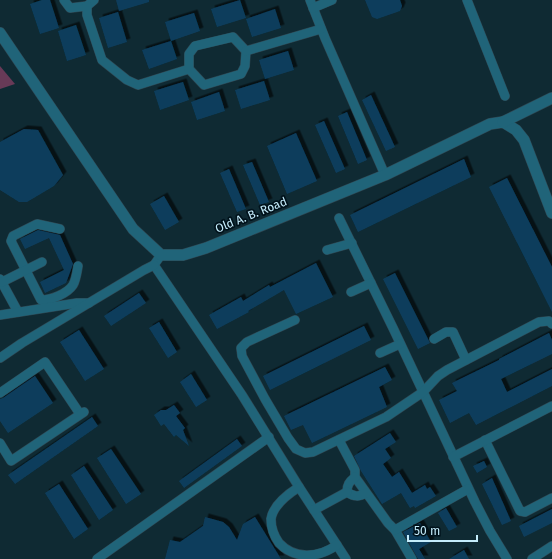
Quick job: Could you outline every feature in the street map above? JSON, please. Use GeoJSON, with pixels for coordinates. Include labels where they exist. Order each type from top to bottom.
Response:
{"type":"FeatureCollection","features":[{"type":"Feature","properties":{"kind":"street"},"geometry":{"type":"LineString","coordinates":[[64,0],[70,8],[90,3],[87,15],[102,60],[127,80],[138,85],[189,68]]}},
{"type":"Feature","properties":{"kind":"street"},"geometry":{"type":"LineString","coordinates":[[332,0],[312,4],[321,29],[385,174]]}},
{"type":"Feature","properties":{"kind":"street"},"geometry":{"type":"LineString","coordinates":[[468,0],[505,96]]}},
{"type":"Feature","properties":{"kind":"street"},"geometry":{"type":"LineString","coordinates":[[246,51],[321,29]]}},
{"type":"Feature","properties":{"kind":"street"},"geometry":{"type":"LineString","coordinates":[[0,33],[133,229],[160,255],[154,265],[0,358]]}},
{"type":"Feature","properties":{"kind":"street"},"geometry":{"type":"LineString","coordinates":[[233,37],[246,51],[245,66],[241,74],[204,85],[189,68],[189,54],[195,46],[233,37]]}},
{"type":"Feature","properties":{"kind":"street","name":"Old A. B. Road"},"geometry":{"type":"LineString","coordinates":[[160,255],[183,255],[206,248],[385,174],[490,124],[503,122],[552,98]]}},
{"type":"Feature","properties":{"kind":"street"},"geometry":{"type":"LineString","coordinates":[[503,122],[516,130],[524,140],[552,213]]}},
{"type":"Feature","properties":{"kind":"street"},"geometry":{"type":"LineString","coordinates":[[339,218],[468,489],[490,531],[507,559]]}},
{"type":"Feature","properties":{"kind":"street"},"geometry":{"type":"LineString","coordinates":[[60,229],[36,224],[13,236],[10,241],[41,300],[48,300],[69,290],[73,284],[78,266]]}},
{"type":"Feature","properties":{"kind":"street"},"geometry":{"type":"LineString","coordinates":[[327,250],[352,243]]}},
{"type":"Feature","properties":{"kind":"street"},"geometry":{"type":"LineString","coordinates":[[18,312],[1,284],[42,262]]}},
{"type":"Feature","properties":{"kind":"street"},"geometry":{"type":"LineString","coordinates":[[154,265],[269,437],[299,487],[346,559]]}},
{"type":"Feature","properties":{"kind":"street"},"geometry":{"type":"LineString","coordinates":[[351,292],[371,283]]}},
{"type":"Feature","properties":{"kind":"street"},"geometry":{"type":"LineString","coordinates":[[0,315],[77,303],[89,303]]}},
{"type":"Feature","properties":{"kind":"street"},"geometry":{"type":"LineString","coordinates":[[295,320],[247,342],[241,348],[242,356],[288,438],[296,449],[305,452],[312,452],[386,417],[423,392],[438,376],[539,322],[549,322],[552,324]]}},
{"type":"Feature","properties":{"kind":"street"},"geometry":{"type":"LineString","coordinates":[[434,339],[446,332],[453,332],[466,360]]}},
{"type":"Feature","properties":{"kind":"street"},"geometry":{"type":"LineString","coordinates":[[380,353],[400,344]]}},
{"type":"Feature","properties":{"kind":"street"},"geometry":{"type":"LineString","coordinates":[[0,393],[45,362],[82,413],[11,461],[0,443]]}},
{"type":"Feature","properties":{"kind":"street"},"geometry":{"type":"LineString","coordinates":[[453,457],[552,406]]}},
{"type":"Feature","properties":{"kind":"street"},"geometry":{"type":"LineString","coordinates":[[97,559],[269,437]]}},
{"type":"Feature","properties":{"kind":"street"},"geometry":{"type":"LineString","coordinates":[[339,440],[355,470],[355,477],[388,523],[395,530],[412,559]]}},
{"type":"Feature","properties":{"kind":"street"},"geometry":{"type":"LineString","coordinates":[[485,440],[520,511],[525,512],[552,498]]}},
{"type":"Feature","properties":{"kind":"street"},"geometry":{"type":"LineString","coordinates":[[347,492],[347,487],[350,481],[355,477]]}},
{"type":"Feature","properties":{"kind":"street"},"geometry":{"type":"LineString","coordinates":[[299,487],[286,496],[276,507],[271,519],[274,534],[283,550],[296,558],[312,559],[329,551],[337,545]]}},
{"type":"Feature","properties":{"kind":"street"},"geometry":{"type":"LineString","coordinates":[[395,530],[468,489]]}},
{"type":"Feature","properties":{"kind":"street"},"geometry":{"type":"LineString","coordinates":[[314,510],[347,492]]}},
{"type":"Feature","properties":{"kind":"street"},"geometry":{"type":"LineString","coordinates":[[347,492],[353,496],[361,496],[366,493]]}},
{"type":"Feature","properties":{"kind":"street"},"geometry":{"type":"LineString","coordinates":[[532,559],[552,546]]}},
{"type":"Feature","properties":{"kind":"shaded area"},"geometry":{"type":"Polygon","coordinates":[[[0,66],[15,84],[0,89],[0,66]]]}},
{"type":"Feature","properties":{"kind":"building"},"geometry":{"type":"Polygon","coordinates":[[[42,0],[50,0],[59,28],[40,34],[30,4],[42,0]]]}},
{"type":"Feature","properties":{"kind":"building"},"geometry":{"type":"Polygon","coordinates":[[[116,0],[149,0],[149,2],[119,11],[116,0]]]}},
{"type":"Feature","properties":{"kind":"building"},"geometry":{"type":"Polygon","coordinates":[[[240,0],[246,18],[217,27],[211,9],[240,0]]]}},
{"type":"Feature","properties":{"kind":"building"},"geometry":{"type":"Polygon","coordinates":[[[365,0],[400,0],[402,6],[400,11],[377,19],[372,17],[365,0]]]}},
{"type":"Feature","properties":{"kind":"building"},"geometry":{"type":"Polygon","coordinates":[[[275,9],[281,28],[252,37],[246,19],[275,9]]]}},
{"type":"Feature","properties":{"kind":"building"},"geometry":{"type":"Polygon","coordinates":[[[118,12],[127,42],[108,48],[99,18],[118,12]]]}},
{"type":"Feature","properties":{"kind":"building"},"geometry":{"type":"Polygon","coordinates":[[[194,13],[200,31],[171,41],[165,22],[194,13]]]}},
{"type":"Feature","properties":{"kind":"building"},"geometry":{"type":"Polygon","coordinates":[[[76,25],[86,55],[67,61],[58,31],[76,25]]]}},
{"type":"Feature","properties":{"kind":"building"},"geometry":{"type":"Polygon","coordinates":[[[171,41],[177,59],[149,69],[142,50],[171,41]]]}},
{"type":"Feature","properties":{"kind":"building"},"geometry":{"type":"Polygon","coordinates":[[[288,51],[294,70],[265,79],[259,60],[288,51]]]}},
{"type":"Feature","properties":{"kind":"building"},"geometry":{"type":"Polygon","coordinates":[[[264,81],[270,100],[241,109],[235,90],[264,81]]]}},
{"type":"Feature","properties":{"kind":"building"},"geometry":{"type":"Polygon","coordinates":[[[183,82],[189,100],[160,110],[154,91],[183,82]]]}},
{"type":"Feature","properties":{"kind":"building"},"geometry":{"type":"Polygon","coordinates":[[[219,92],[225,111],[197,120],[191,102],[219,92]]]}},
{"type":"Feature","properties":{"kind":"building"},"geometry":{"type":"Polygon","coordinates":[[[371,95],[395,147],[386,151],[362,100],[371,95]]]}},
{"type":"Feature","properties":{"kind":"building"},"geometry":{"type":"Polygon","coordinates":[[[347,112],[367,160],[358,164],[338,116],[347,112]]]}},
{"type":"Feature","properties":{"kind":"building"},"geometry":{"type":"Polygon","coordinates":[[[324,121],[345,169],[336,173],[315,125],[324,121]]]}},
{"type":"Feature","properties":{"kind":"building"},"geometry":{"type":"Polygon","coordinates":[[[24,129],[38,130],[63,175],[54,186],[27,202],[19,202],[0,190],[0,142],[24,129]]]}},
{"type":"Feature","properties":{"kind":"building"},"geometry":{"type":"Polygon","coordinates":[[[296,133],[317,181],[287,194],[267,146],[296,133]]]}},
{"type":"Feature","properties":{"kind":"building"},"geometry":{"type":"Polygon","coordinates":[[[464,159],[471,177],[358,232],[350,215],[464,159]]]}},
{"type":"Feature","properties":{"kind":"building"},"geometry":{"type":"Polygon","coordinates":[[[252,162],[269,202],[260,205],[243,165],[252,162]]]}},
{"type":"Feature","properties":{"kind":"building"},"geometry":{"type":"Polygon","coordinates":[[[229,169],[246,209],[237,212],[220,173],[229,169]]]}},
{"type":"Feature","properties":{"kind":"building"},"geometry":{"type":"Polygon","coordinates":[[[507,178],[552,267],[552,312],[489,187],[507,178]]]}},
{"type":"Feature","properties":{"kind":"building"},"geometry":{"type":"Polygon","coordinates":[[[164,196],[179,222],[165,230],[150,204],[164,196]]]}},
{"type":"Feature","properties":{"kind":"building"},"geometry":{"type":"Polygon","coordinates":[[[38,230],[60,235],[73,264],[66,283],[45,293],[40,282],[64,270],[49,238],[25,249],[20,239],[38,230]]]}},
{"type":"Feature","properties":{"kind":"building"},"geometry":{"type":"Polygon","coordinates":[[[316,263],[333,297],[296,314],[284,290],[248,311],[249,312],[217,329],[209,315],[241,297],[243,301],[269,285],[270,287],[316,263]]]}},
{"type":"Feature","properties":{"kind":"building"},"geometry":{"type":"Polygon","coordinates":[[[395,273],[430,343],[418,349],[383,279],[395,273]]]}},
{"type":"Feature","properties":{"kind":"building"},"geometry":{"type":"Polygon","coordinates":[[[139,293],[146,303],[111,326],[104,316],[139,293]]]}},
{"type":"Feature","properties":{"kind":"building"},"geometry":{"type":"Polygon","coordinates":[[[159,322],[177,352],[168,358],[149,328],[159,322]]]}},
{"type":"Feature","properties":{"kind":"building"},"geometry":{"type":"Polygon","coordinates":[[[364,326],[371,340],[270,390],[263,376],[364,326]]]}},
{"type":"Feature","properties":{"kind":"building"},"geometry":{"type":"Polygon","coordinates":[[[79,330],[104,369],[85,381],[60,342],[79,330]]]}},
{"type":"Feature","properties":{"kind":"building"},"geometry":{"type":"Polygon","coordinates":[[[549,333],[552,340],[552,354],[501,379],[507,392],[552,369],[552,386],[476,425],[469,413],[450,423],[439,400],[457,391],[452,383],[549,333]]]}},
{"type":"Feature","properties":{"kind":"building"},"geometry":{"type":"Polygon","coordinates":[[[385,367],[392,380],[379,387],[387,407],[312,443],[303,425],[291,430],[284,416],[385,367]]]}},
{"type":"Feature","properties":{"kind":"building"},"geometry":{"type":"Polygon","coordinates":[[[191,374],[207,400],[196,407],[180,382],[191,374]]]}},
{"type":"Feature","properties":{"kind":"building"},"geometry":{"type":"Polygon","coordinates":[[[35,376],[53,403],[8,433],[0,421],[0,399],[35,376]]]}},
{"type":"Feature","properties":{"kind":"building"},"geometry":{"type":"Polygon","coordinates":[[[174,405],[180,413],[176,416],[185,428],[183,430],[189,446],[176,435],[174,437],[164,424],[161,426],[154,415],[161,410],[166,410],[174,405]]]}},
{"type":"Feature","properties":{"kind":"building"},"geometry":{"type":"Polygon","coordinates":[[[92,417],[98,426],[15,484],[8,475],[92,417]]]}},
{"type":"Feature","properties":{"kind":"building"},"geometry":{"type":"Polygon","coordinates":[[[390,433],[396,442],[385,449],[391,458],[383,464],[392,477],[399,472],[412,493],[425,485],[427,489],[430,487],[436,496],[415,508],[414,506],[410,508],[401,493],[382,504],[361,471],[354,456],[390,433]]]}},
{"type":"Feature","properties":{"kind":"building"},"geometry":{"type":"Polygon","coordinates":[[[237,439],[242,446],[184,488],[179,481],[237,439]]]}},
{"type":"Feature","properties":{"kind":"building"},"geometry":{"type":"Polygon","coordinates":[[[111,449],[141,494],[126,504],[97,458],[111,449]]]}},
{"type":"Feature","properties":{"kind":"building"},"geometry":{"type":"Polygon","coordinates":[[[484,461],[487,467],[477,473],[473,466],[484,461]]]}},
{"type":"Feature","properties":{"kind":"building"},"geometry":{"type":"Polygon","coordinates":[[[84,466],[113,510],[99,520],[71,475],[84,466]]]}},
{"type":"Feature","properties":{"kind":"building"},"geometry":{"type":"Polygon","coordinates":[[[492,478],[511,521],[502,525],[482,484],[492,478]]]}},
{"type":"Feature","properties":{"kind":"building"},"geometry":{"type":"Polygon","coordinates":[[[59,484],[88,529],[74,539],[45,493],[59,484]]]}},
{"type":"Feature","properties":{"kind":"building"},"geometry":{"type":"Polygon","coordinates":[[[446,508],[457,527],[449,531],[438,513],[446,508]]]}},
{"type":"Feature","properties":{"kind":"building"},"geometry":{"type":"Polygon","coordinates":[[[552,509],[552,523],[524,537],[519,526],[552,509]]]}},
{"type":"Feature","properties":{"kind":"building"},"geometry":{"type":"Polygon","coordinates":[[[205,517],[223,522],[229,527],[237,540],[243,524],[255,517],[281,559],[165,559],[170,540],[180,542],[203,526],[205,517]]]}},
{"type":"Feature","properties":{"kind":"building"},"geometry":{"type":"Polygon","coordinates":[[[420,523],[431,542],[419,549],[425,559],[418,559],[403,532],[420,523]]]}},
{"type":"Feature","properties":{"kind":"building"},"geometry":{"type":"Polygon","coordinates":[[[464,550],[469,559],[449,559],[464,550]]]}}]}
